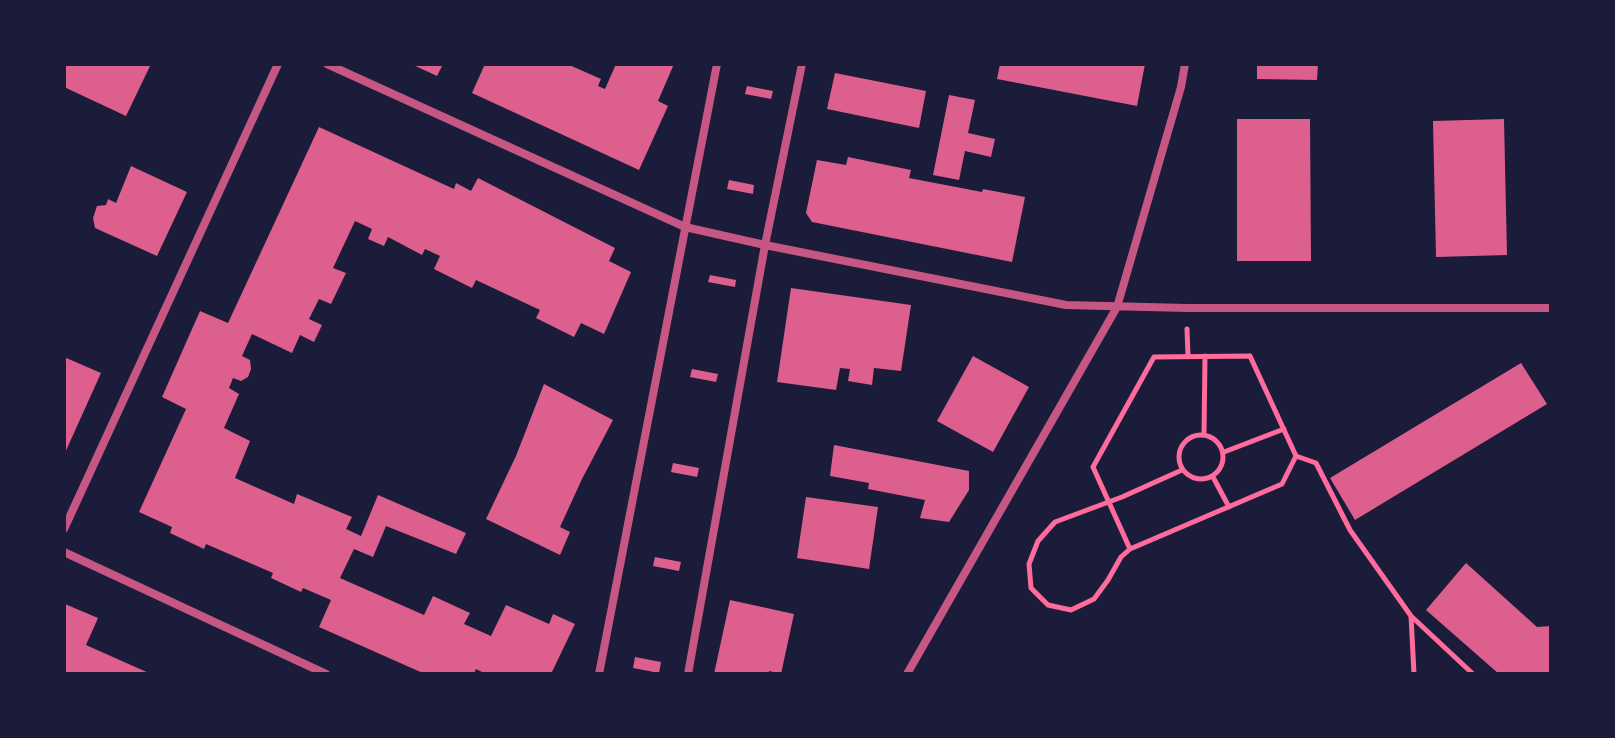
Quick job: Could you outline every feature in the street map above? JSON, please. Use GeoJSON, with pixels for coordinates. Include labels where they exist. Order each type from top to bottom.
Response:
{"type":"FeatureCollection","features":[{"type":"Feature","properties":{"kind":"street"},"geometry":{"type":"LineString","coordinates":[[64,529],[278,64]]}},
{"type":"Feature","properties":{"kind":"street"},"geometry":{"type":"LineString","coordinates":[[327,64],[685,227],[765,245],[1066,305],[1551,308]]}},
{"type":"Feature","properties":{"kind":"street"},"geometry":{"type":"LineString","coordinates":[[599,674],[717,64]]}},
{"type":"Feature","properties":{"kind":"street"},"geometry":{"type":"LineString","coordinates":[[688,674],[765,245],[802,64]]}},
{"type":"Feature","properties":{"kind":"street"},"geometry":{"type":"LineString","coordinates":[[907,674],[1117,307],[1185,64]]}},
{"type":"Feature","properties":{"kind":"street"},"geometry":{"type":"LineString","coordinates":[[64,552],[326,674]]}},
{"type":"Feature","properties":{"kind":"path"},"geometry":{"type":"LineString","coordinates":[[1204,434],[1205,356]]}},
{"type":"Feature","properties":{"kind":"path"},"geometry":{"type":"LineString","coordinates":[[1130,549],[1093,467],[1154,357],[1250,356],[1296,456],[1316,463],[1350,530],[1411,616],[1473,674]]}},
{"type":"Feature","properties":{"kind":"path"},"geometry":{"type":"LineString","coordinates":[[1224,452],[1284,429]]}},
{"type":"Feature","properties":{"kind":"path"},"geometry":{"type":"LineString","coordinates":[[1204,434],[1216,440],[1224,452],[1223,466],[1213,477],[1202,480],[1182,470],[1178,458],[1181,445],[1191,437],[1204,434]]}},
{"type":"Feature","properties":{"kind":"path"},"geometry":{"type":"LineString","coordinates":[[1182,470],[1055,522],[1038,541],[1029,564],[1031,588],[1048,605],[1071,610],[1094,599],[1121,557],[1130,549],[1282,484],[1296,456]]}},
{"type":"Feature","properties":{"kind":"path"},"geometry":{"type":"LineString","coordinates":[[1213,477],[1229,507]]}},
{"type":"Feature","properties":{"kind":"path"},"geometry":{"type":"LineString","coordinates":[[1411,616],[1414,674]]}},
{"type":"Feature","properties":{"kind":"building"},"geometry":{"type":"Polygon","coordinates":[[[64,64],[151,64],[126,116],[64,87],[64,64]]]}},
{"type":"Feature","properties":{"kind":"building"},"geometry":{"type":"Polygon","coordinates":[[[411,64],[443,64],[437,76],[411,64]]]}},
{"type":"Feature","properties":{"kind":"building"},"geometry":{"type":"Polygon","coordinates":[[[485,64],[567,64],[601,79],[598,86],[605,89],[616,64],[674,64],[658,101],[668,106],[639,170],[472,93],[485,64]]]}},
{"type":"Feature","properties":{"kind":"building"},"geometry":{"type":"Polygon","coordinates":[[[1000,64],[1145,64],[1137,106],[997,79],[1000,64]]]}},
{"type":"Feature","properties":{"kind":"building"},"geometry":{"type":"Polygon","coordinates":[[[1257,64],[1318,64],[1317,80],[1257,79],[1257,64]]]}},
{"type":"Feature","properties":{"kind":"building"},"geometry":{"type":"Polygon","coordinates":[[[835,73],[926,91],[919,128],[827,109],[835,73]]]}},
{"type":"Feature","properties":{"kind":"building"},"geometry":{"type":"Polygon","coordinates":[[[747,86],[773,91],[771,99],[745,94],[747,86]]]}},
{"type":"Feature","properties":{"kind":"building"},"geometry":{"type":"Polygon","coordinates":[[[949,95],[975,100],[968,133],[995,139],[991,157],[965,151],[959,180],[933,175],[949,95]]]}},
{"type":"Feature","properties":{"kind":"building"},"geometry":{"type":"Polygon","coordinates":[[[1237,119],[1310,119],[1311,261],[1237,261],[1237,119]]]}},
{"type":"Feature","properties":{"kind":"building"},"geometry":{"type":"Polygon","coordinates":[[[1504,119],[1507,255],[1436,257],[1433,121],[1504,119]]]}},
{"type":"Feature","properties":{"kind":"building"},"geometry":{"type":"Polygon","coordinates":[[[319,127],[454,189],[456,183],[471,191],[478,178],[615,248],[609,261],[631,272],[604,334],[581,323],[574,337],[536,318],[540,310],[476,280],[472,288],[434,269],[440,256],[425,249],[422,255],[388,237],[384,246],[368,239],[372,229],[355,221],[333,268],[346,273],[331,304],[319,299],[309,319],[322,325],[314,342],[300,335],[292,353],[252,334],[242,356],[250,360],[248,377],[241,381],[233,378],[229,388],[239,394],[224,428],[250,441],[235,478],[294,504],[297,494],[352,517],[346,529],[361,536],[378,495],[466,533],[456,554],[386,526],[373,557],[354,549],[340,578],[424,615],[433,596],[470,613],[464,624],[491,636],[506,605],[549,624],[553,614],[575,624],[551,674],[486,674],[476,669],[474,674],[425,674],[319,627],[331,600],[303,588],[301,592],[271,578],[273,573],[206,544],[204,549],[170,533],[172,527],[139,512],[186,409],[162,397],[200,311],[228,323],[319,127]]]}},
{"type":"Feature","properties":{"kind":"building"},"geometry":{"type":"Polygon","coordinates":[[[848,157],[911,170],[909,178],[1025,197],[1012,262],[812,222],[806,213],[817,160],[846,165],[848,157]]]}},
{"type":"Feature","properties":{"kind":"building"},"geometry":{"type":"Polygon","coordinates":[[[131,166],[187,192],[157,256],[95,228],[93,218],[97,206],[106,205],[108,199],[116,203],[131,166]]]}},
{"type":"Feature","properties":{"kind":"building"},"geometry":{"type":"Polygon","coordinates":[[[729,180],[754,185],[753,194],[727,189],[729,180]]]}},
{"type":"Feature","properties":{"kind":"building"},"geometry":{"type":"Polygon","coordinates":[[[710,275],[736,280],[735,287],[708,282],[710,275]]]}},
{"type":"Feature","properties":{"kind":"building"},"geometry":{"type":"Polygon","coordinates":[[[791,288],[911,305],[901,371],[874,368],[872,385],[848,381],[850,369],[840,368],[836,390],[777,382],[791,288]]]}},
{"type":"Feature","properties":{"kind":"building"},"geometry":{"type":"Polygon","coordinates":[[[973,356],[1029,387],[993,452],[937,421],[973,356]]]}},
{"type":"Feature","properties":{"kind":"building"},"geometry":{"type":"Polygon","coordinates":[[[64,357],[101,373],[64,455],[64,357]]]}},
{"type":"Feature","properties":{"kind":"building"},"geometry":{"type":"Polygon","coordinates":[[[1521,363],[1547,404],[1355,520],[1330,478],[1521,363]]]}},
{"type":"Feature","properties":{"kind":"building"},"geometry":{"type":"Polygon","coordinates":[[[692,369],[718,374],[716,382],[690,377],[692,369]]]}},
{"type":"Feature","properties":{"kind":"building"},"geometry":{"type":"Polygon","coordinates":[[[544,384],[613,420],[560,527],[570,532],[560,555],[486,519],[516,456],[544,384]]]}},
{"type":"Feature","properties":{"kind":"building"},"geometry":{"type":"Polygon","coordinates":[[[834,445],[969,471],[969,490],[949,522],[920,518],[925,500],[868,489],[869,483],[830,476],[834,445]]]}},
{"type":"Feature","properties":{"kind":"building"},"geometry":{"type":"Polygon","coordinates":[[[673,463],[699,468],[697,477],[671,472],[673,463]]]}},
{"type":"Feature","properties":{"kind":"building"},"geometry":{"type":"Polygon","coordinates":[[[806,497],[878,507],[869,569],[797,558],[806,497]]]}},
{"type":"Feature","properties":{"kind":"building"},"geometry":{"type":"Polygon","coordinates":[[[655,557],[681,562],[679,571],[653,566],[655,557]]]}},
{"type":"Feature","properties":{"kind":"building"},"geometry":{"type":"Polygon","coordinates":[[[1466,563],[1537,627],[1551,626],[1551,674],[1499,674],[1426,610],[1466,563]]]}},
{"type":"Feature","properties":{"kind":"building"},"geometry":{"type":"Polygon","coordinates":[[[730,600],[794,614],[781,674],[769,671],[769,674],[714,674],[730,600]]]}},
{"type":"Feature","properties":{"kind":"building"},"geometry":{"type":"Polygon","coordinates":[[[65,604],[98,618],[86,645],[151,674],[64,674],[65,604]]]}},
{"type":"Feature","properties":{"kind":"building"},"geometry":{"type":"Polygon","coordinates":[[[635,657],[661,662],[659,673],[633,668],[635,657]]]}}]}
